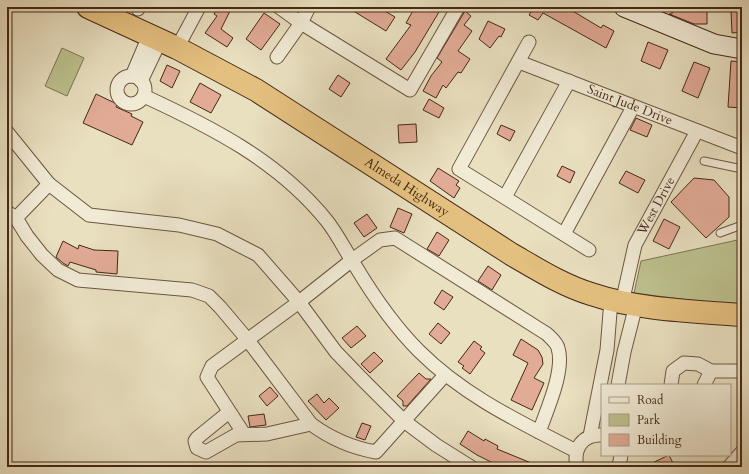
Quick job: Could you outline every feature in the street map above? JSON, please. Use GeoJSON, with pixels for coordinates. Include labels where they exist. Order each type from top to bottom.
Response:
{"type":"FeatureCollection","features":[{"type":"Feature","properties":{"kind":"highway","name":"Almeda Highway"},"geometry":{"type":"LineString","coordinates":[[88,7],[157,45],[256,90],[511,254],[550,277],[590,294],[624,298],[669,310],[742,315]]}},
{"type":"Feature","properties":{"kind":"street"},"geometry":{"type":"LineString","coordinates":[[137,78],[157,45],[199,7]]}},
{"type":"Feature","properties":{"kind":"street"},"geometry":{"type":"LineString","coordinates":[[279,7],[301,23],[410,90],[458,7]]}},
{"type":"Feature","properties":{"kind":"street"},"geometry":{"type":"LineString","coordinates":[[277,57],[301,23],[309,7]]}},
{"type":"Feature","properties":{"kind":"street"},"geometry":{"type":"LineString","coordinates":[[638,9],[714,44],[742,50]]}},
{"type":"Feature","properties":{"kind":"street"},"geometry":{"type":"LineString","coordinates":[[529,42],[460,168],[589,250]]}},
{"type":"Feature","properties":{"kind":"street","name":"Saint Jude Drive"},"geometry":{"type":"LineString","coordinates":[[518,62],[742,148]]}},
{"type":"Feature","properties":{"kind":"street"},"geometry":{"type":"LineString","coordinates":[[122,78],[137,78],[144,86],[144,96],[141,100],[132,104],[122,101],[118,97],[117,87],[119,82],[122,78]]}},
{"type":"Feature","properties":{"kind":"street"},"geometry":{"type":"LineString","coordinates":[[505,197],[569,81]]}},
{"type":"Feature","properties":{"kind":"street"},"geometry":{"type":"LineString","coordinates":[[144,96],[191,118],[264,161],[290,182],[327,221],[395,326],[419,352],[464,390],[506,416],[576,451]]}},
{"type":"Feature","properties":{"kind":"street"},"geometry":{"type":"LineString","coordinates":[[564,234],[633,107]]}},
{"type":"Feature","properties":{"kind":"street","name":"West Drive"},"geometry":{"type":"LineString","coordinates":[[624,298],[635,245],[697,131]]}},
{"type":"Feature","properties":{"kind":"street"},"geometry":{"type":"LineString","coordinates":[[7,132],[49,184],[89,215],[179,225],[217,234],[258,254],[299,302],[336,352],[404,421],[436,445],[471,467]]}},
{"type":"Feature","properties":{"kind":"street"},"geometry":{"type":"LineString","coordinates":[[49,184],[11,215],[42,255],[58,270],[78,280],[192,290],[209,296],[248,339],[311,424],[321,431],[344,442],[376,452],[445,375]]}},
{"type":"Feature","properties":{"kind":"street"},"geometry":{"type":"LineString","coordinates":[[244,434],[206,377],[212,366],[380,240],[395,238],[547,334],[558,346],[560,356],[558,374],[539,432]]}},
{"type":"Feature","properties":{"kind":"street"},"geometry":{"type":"LineString","coordinates":[[603,384],[607,350],[624,298]]}},
{"type":"Feature","properties":{"kind":"street"},"geometry":{"type":"LineString","coordinates":[[618,384],[624,352],[624,298]]}},
{"type":"Feature","properties":{"kind":"street"},"geometry":{"type":"LineString","coordinates":[[607,350],[624,352]]}},
{"type":"Feature","properties":{"kind":"street"},"geometry":{"type":"LineString","coordinates":[[671,384],[673,371],[684,363],[698,364],[711,371],[742,371]]}},
{"type":"Feature","properties":{"kind":"street"},"geometry":{"type":"LineString","coordinates":[[704,384],[711,371]]}},
{"type":"Feature","properties":{"kind":"street"},"geometry":{"type":"LineString","coordinates":[[577,467],[575,459],[576,451],[584,440],[596,436],[601,397]]}},
{"type":"Feature","properties":{"kind":"street"},"geometry":{"type":"LineString","coordinates":[[229,412],[197,438],[195,441],[197,448],[206,452],[228,439],[244,434],[268,434],[311,424]]}},
{"type":"Feature","properties":{"kind":"street"},"geometry":{"type":"LineString","coordinates":[[729,467],[742,452]]}},
{"type":"Feature","properties":{"kind":"lane"},"geometry":{"type":"LineString","coordinates":[[704,161],[742,169]]}},
{"type":"Feature","properties":{"kind":"lane"},"geometry":{"type":"LineString","coordinates":[[720,233],[742,225]]}},
{"type":"Feature","properties":{"kind":"green space"},"geometry":{"type":"Polygon","coordinates":[[[62,48],[84,58],[67,96],[45,86],[62,48]]]}},
{"type":"Feature","properties":{"kind":"green space"},"geometry":{"type":"Polygon","coordinates":[[[742,239],[742,307],[634,293],[641,261],[742,239]]]}},
{"type":"Feature","properties":{"kind":"building"},"geometry":{"type":"Polygon","coordinates":[[[218,7],[232,7],[221,29],[233,38],[227,47],[205,33],[217,16],[214,14],[218,7]]]}},
{"type":"Feature","properties":{"kind":"building"},"geometry":{"type":"Polygon","coordinates":[[[347,7],[378,7],[395,17],[386,31],[347,7]]]}},
{"type":"Feature","properties":{"kind":"building"},"geometry":{"type":"Polygon","coordinates":[[[415,7],[442,7],[415,52],[401,70],[386,59],[411,25],[406,23],[415,7]]]}},
{"type":"Feature","properties":{"kind":"building"},"geometry":{"type":"Polygon","coordinates":[[[534,7],[566,7],[601,28],[603,25],[614,31],[606,48],[543,13],[538,20],[529,15],[534,7]]]}},
{"type":"Feature","properties":{"kind":"building"},"geometry":{"type":"Polygon","coordinates":[[[672,7],[707,7],[707,24],[694,24],[669,14],[672,14],[672,7]]]}},
{"type":"Feature","properties":{"kind":"building"},"geometry":{"type":"Polygon","coordinates":[[[465,11],[471,16],[464,25],[472,31],[458,51],[470,59],[461,73],[458,72],[446,88],[443,85],[436,98],[423,91],[431,76],[442,62],[437,58],[465,11]]]}},
{"type":"Feature","properties":{"kind":"building"},"geometry":{"type":"Polygon","coordinates":[[[731,11],[742,11],[742,32],[732,33],[731,11]]]}},
{"type":"Feature","properties":{"kind":"building"},"geometry":{"type":"Polygon","coordinates":[[[264,13],[280,24],[261,50],[246,39],[264,13]]]}},
{"type":"Feature","properties":{"kind":"building"},"geometry":{"type":"Polygon","coordinates":[[[488,21],[505,29],[501,37],[499,36],[490,48],[479,39],[488,21]]]}},
{"type":"Feature","properties":{"kind":"building"},"geometry":{"type":"Polygon","coordinates":[[[648,42],[668,50],[660,69],[641,61],[648,42]]]}},
{"type":"Feature","properties":{"kind":"building"},"geometry":{"type":"Polygon","coordinates":[[[731,61],[742,62],[742,108],[728,107],[731,61]]]}},
{"type":"Feature","properties":{"kind":"building"},"geometry":{"type":"Polygon","coordinates":[[[694,62],[710,68],[698,98],[682,91],[694,62]]]}},
{"type":"Feature","properties":{"kind":"building"},"geometry":{"type":"Polygon","coordinates":[[[167,65],[180,71],[172,88],[160,81],[167,65]]]}},
{"type":"Feature","properties":{"kind":"building"},"geometry":{"type":"Polygon","coordinates":[[[338,75],[350,83],[341,97],[329,89],[338,75]]]}},
{"type":"Feature","properties":{"kind":"building"},"geometry":{"type":"Polygon","coordinates":[[[200,83],[221,95],[211,113],[190,102],[200,83]]]}},
{"type":"Feature","properties":{"kind":"building"},"geometry":{"type":"Polygon","coordinates":[[[96,94],[117,104],[116,107],[132,114],[131,116],[143,122],[132,145],[83,123],[96,94]]]}},
{"type":"Feature","properties":{"kind":"building"},"geometry":{"type":"Polygon","coordinates":[[[429,99],[444,108],[439,118],[423,110],[429,99]]]}},
{"type":"Feature","properties":{"kind":"building"},"geometry":{"type":"Polygon","coordinates":[[[636,118],[652,125],[647,137],[630,130],[636,118]]]}},
{"type":"Feature","properties":{"kind":"building"},"geometry":{"type":"Polygon","coordinates":[[[416,124],[417,142],[399,143],[398,125],[416,124]]]}},
{"type":"Feature","properties":{"kind":"building"},"geometry":{"type":"Polygon","coordinates":[[[501,125],[515,131],[510,141],[497,134],[501,125]]]}},
{"type":"Feature","properties":{"kind":"building"},"geometry":{"type":"Polygon","coordinates":[[[562,166],[575,172],[570,183],[557,176],[562,166]]]}},
{"type":"Feature","properties":{"kind":"building"},"geometry":{"type":"Polygon","coordinates":[[[438,168],[459,181],[456,185],[460,188],[454,198],[430,181],[438,168]]]}},
{"type":"Feature","properties":{"kind":"building"},"geometry":{"type":"Polygon","coordinates":[[[626,171],[645,180],[638,193],[619,183],[626,171]]]}},
{"type":"Feature","properties":{"kind":"building"},"geometry":{"type":"Polygon","coordinates":[[[694,178],[714,180],[729,197],[729,217],[706,238],[671,202],[694,178]]]}},
{"type":"Feature","properties":{"kind":"building"},"geometry":{"type":"Polygon","coordinates":[[[398,208],[412,214],[404,233],[390,227],[398,208]]]}},
{"type":"Feature","properties":{"kind":"building"},"geometry":{"type":"Polygon","coordinates":[[[367,214],[377,228],[364,237],[354,223],[367,214]]]}},
{"type":"Feature","properties":{"kind":"building"},"geometry":{"type":"Polygon","coordinates":[[[664,219],[680,227],[669,249],[653,241],[664,219]]]}},
{"type":"Feature","properties":{"kind":"building"},"geometry":{"type":"Polygon","coordinates":[[[437,232],[449,240],[439,256],[427,249],[437,232]]]}},
{"type":"Feature","properties":{"kind":"building"},"geometry":{"type":"Polygon","coordinates":[[[63,241],[78,249],[79,245],[94,250],[118,251],[117,274],[96,272],[96,270],[70,262],[68,266],[63,263],[56,257],[63,241]]]}},
{"type":"Feature","properties":{"kind":"building"},"geometry":{"type":"Polygon","coordinates":[[[488,266],[501,275],[492,290],[478,281],[488,266]]]}},
{"type":"Feature","properties":{"kind":"building"},"geometry":{"type":"Polygon","coordinates":[[[442,290],[453,297],[444,310],[434,303],[442,290]]]}},
{"type":"Feature","properties":{"kind":"building"},"geometry":{"type":"Polygon","coordinates":[[[438,323],[450,333],[441,344],[429,334],[438,323]]]}},
{"type":"Feature","properties":{"kind":"building"},"geometry":{"type":"Polygon","coordinates":[[[357,326],[366,336],[351,348],[342,338],[357,326]]]}},
{"type":"Feature","properties":{"kind":"building"},"geometry":{"type":"Polygon","coordinates":[[[521,339],[538,350],[542,357],[543,364],[534,378],[544,383],[532,410],[511,400],[528,363],[513,355],[521,339]]]}},
{"type":"Feature","properties":{"kind":"building"},"geometry":{"type":"Polygon","coordinates":[[[474,341],[482,347],[480,349],[485,353],[470,374],[462,368],[464,366],[458,362],[474,341]]]}},
{"type":"Feature","properties":{"kind":"building"},"geometry":{"type":"Polygon","coordinates":[[[374,352],[383,361],[370,373],[361,364],[374,352]]]}},
{"type":"Feature","properties":{"kind":"building"},"geometry":{"type":"Polygon","coordinates":[[[419,373],[426,379],[431,379],[407,406],[403,406],[403,401],[397,396],[419,373]]]}},
{"type":"Feature","properties":{"kind":"building"},"geometry":{"type":"Polygon","coordinates":[[[270,387],[278,396],[267,406],[259,396],[270,387]]]}},
{"type":"Feature","properties":{"kind":"building"},"geometry":{"type":"Polygon","coordinates":[[[317,394],[324,403],[329,398],[339,408],[326,420],[308,401],[317,394]]]}},
{"type":"Feature","properties":{"kind":"building"},"geometry":{"type":"Polygon","coordinates":[[[264,414],[266,425],[250,427],[248,416],[264,414]]]}},
{"type":"Feature","properties":{"kind":"building"},"geometry":{"type":"Polygon","coordinates":[[[362,423],[371,426],[365,440],[356,437],[362,423]]]}},
{"type":"Feature","properties":{"kind":"building"},"geometry":{"type":"Polygon","coordinates":[[[468,431],[484,441],[485,439],[498,446],[497,449],[541,467],[501,467],[477,455],[460,444],[468,431]]]}},
{"type":"Feature","properties":{"kind":"building"},"geometry":{"type":"Polygon","coordinates":[[[670,456],[675,467],[644,467],[670,456]]]}}]}
